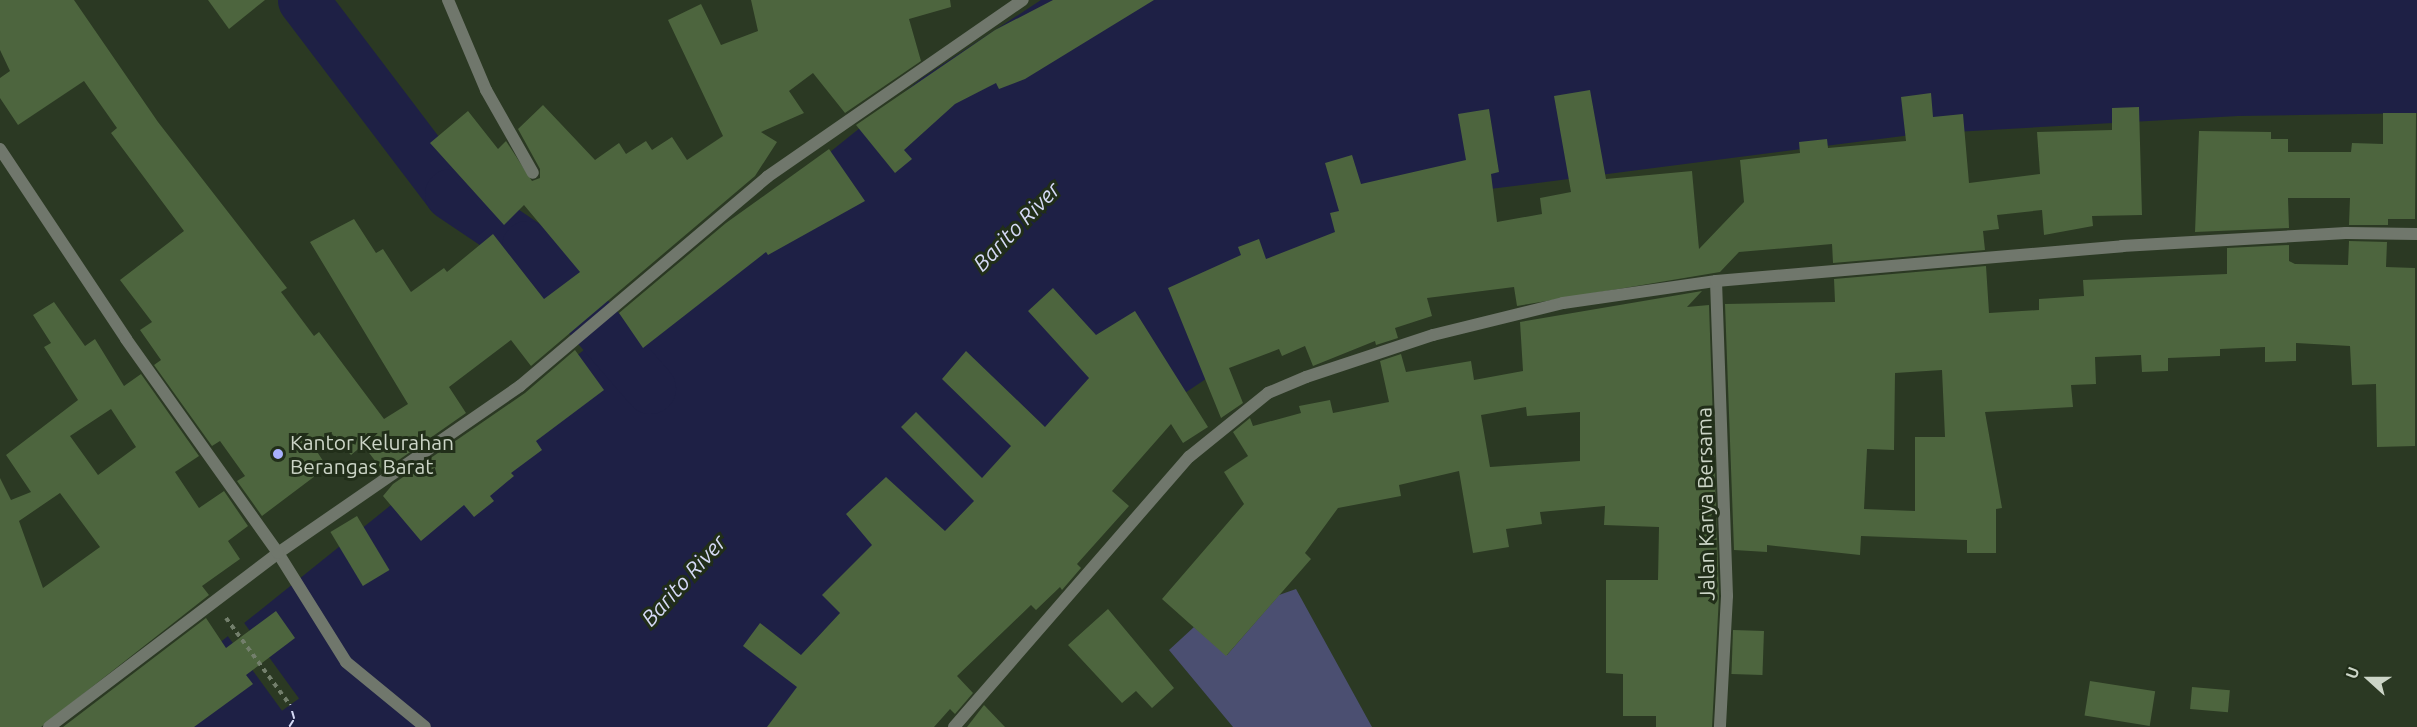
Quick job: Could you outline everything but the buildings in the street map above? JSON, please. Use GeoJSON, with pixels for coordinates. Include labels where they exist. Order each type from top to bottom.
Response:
{"type":"FeatureCollection","features":[{"type":"Feature","properties":{"kind":"street"},"geometry":{"type":"LineString","coordinates":[[448,0],[486,90],[533,174]]}},
{"type":"Feature","properties":{"kind":"street"},"geometry":{"type":"LineString","coordinates":[[49,727],[278,553],[520,386],[767,177],[1023,0]]}},
{"type":"Feature","properties":{"kind":"street"},"geometry":{"type":"LineString","coordinates":[[0,149],[126,339],[278,553],[346,662],[425,727]]}},
{"type":"Feature","properties":{"kind":"street"},"geometry":{"type":"LineString","coordinates":[[954,727],[1189,458],[1268,393],[1455,330],[1563,303],[1716,281],[2122,246],[2346,233],[2417,234]]}},
{"type":"Feature","properties":{"kind":"street","name":"Jalan Karya Bersama"},"geometry":{"type":"LineString","coordinates":[[1716,281],[1726,464],[1727,596],[1720,727]]}},
{"type":"Feature","properties":{"kind":"path"},"geometry":{"type":"LineString","coordinates":[[215,603],[290,705]]}},
{"type":"Feature","properties":{"kind":"shaded area"},"geometry":{"type":"Polygon","coordinates":[[[1296,589],[1372,727],[1233,727],[1169,650],[1194,627],[1227,655],[1279,595],[1296,589]]]}},
{"type":"Feature","properties":{"kind":"water","name":"Barito River"},"geometry":{"type":"Polygon","coordinates":[[[1041,0],[2417,0],[2417,113],[2238,116],[1919,134],[1490,189],[1140,423],[837,727],[115,727],[922,78],[1041,0]]]}},
{"type":"Feature","properties":{"kind":"pier"},"geometry":{"type":"Polygon","coordinates":[[[242,620],[299,698],[282,711],[225,632],[242,620]]]}},
{"type":"Feature","properties":{"kind":"waterway"},"geometry":{"type":"LineString","coordinates":[[303,0],[450,194],[527,246],[650,388]]}},
{"type":"Feature","properties":{"kind":"ferry route"},"geometry":{"type":"LineString","coordinates":[[289,727],[294,719],[290,705]]}},
{"type":"Feature","properties":{"kind":"place","name":"Kantor Kelurahan Berangas Barat"},"geometry":{"type":"Point","coordinates":[278,454]}}]}
